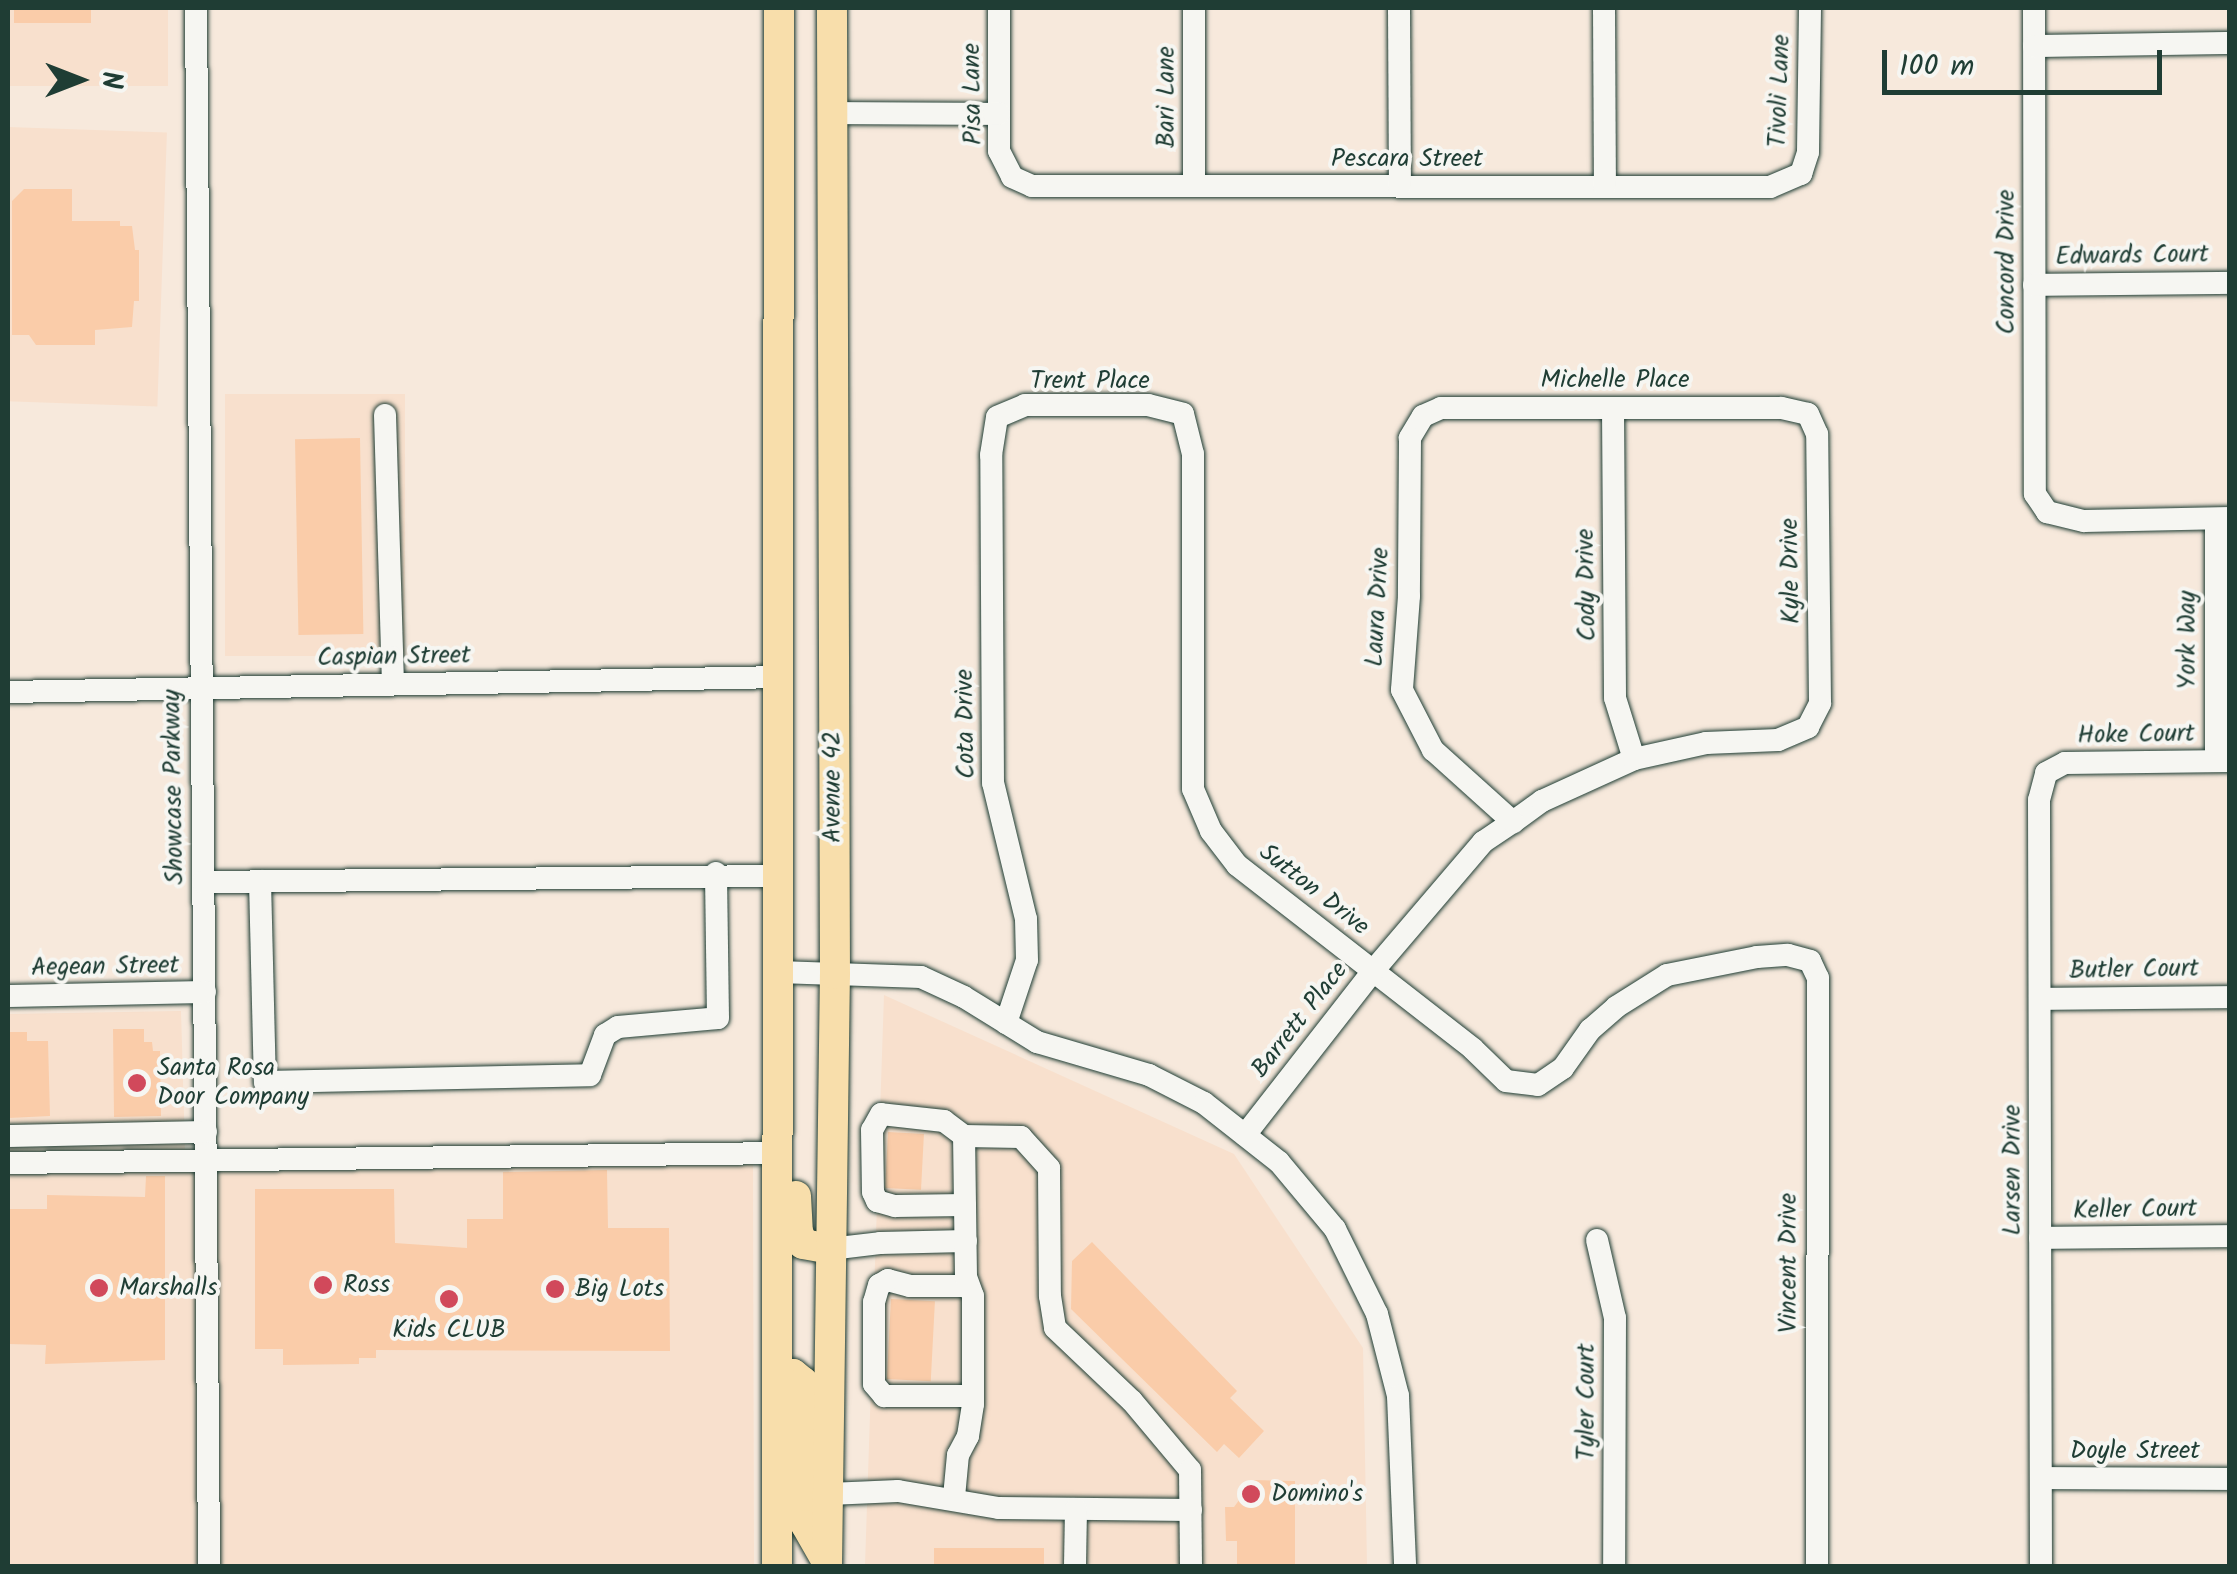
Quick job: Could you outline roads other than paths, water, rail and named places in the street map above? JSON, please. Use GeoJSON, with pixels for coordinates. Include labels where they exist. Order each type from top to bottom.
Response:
{"type":"FeatureCollection","features":[{"type":"Feature","properties":{"kind":"main road"},"geometry":{"type":"LineString","coordinates":[[777,1566],[779,8]]}},
{"type":"Feature","properties":{"kind":"main road","name":"Avenue 42"},"geometry":{"type":"LineString","coordinates":[[827,1564],[835,974],[832,8]]}},
{"type":"Feature","properties":{"kind":"main road"},"geometry":{"type":"LineString","coordinates":[[778,1072],[797,1130],[798,1232],[804,1244],[830,1249]]}},
{"type":"Feature","properties":{"kind":"main road"},"geometry":{"type":"LineString","coordinates":[[777,1374],[792,1374],[804,1382],[806,1525],[827,1564]]}},
{"type":"Feature","properties":{"kind":"street","name":"Showcase Parkway"},"geometry":{"type":"LineString","coordinates":[[196,8],[208,1566]]}},
{"type":"Feature","properties":{"kind":"street","name":"Pisa Lane"},"geometry":{"type":"LineString","coordinates":[[999,8],[999,151],[1012,176]]}},
{"type":"Feature","properties":{"kind":"street","name":"Bari Lane"},"geometry":{"type":"LineString","coordinates":[[1194,8],[1194,186]]}},
{"type":"Feature","properties":{"kind":"street"},"geometry":{"type":"LineString","coordinates":[[1399,8],[1400,186]]}},
{"type":"Feature","properties":{"kind":"street"},"geometry":{"type":"LineString","coordinates":[[1604,8],[1604,186]]}},
{"type":"Feature","properties":{"kind":"street","name":"Tivoli Lane"},"geometry":{"type":"LineString","coordinates":[[1801,174],[1808,152],[1810,8]]}},
{"type":"Feature","properties":{"kind":"street","name":"Concord Drive"},"geometry":{"type":"LineString","coordinates":[[2034,8],[2035,494],[2047,512],[2084,521],[2222,519]]}},
{"type":"Feature","properties":{"kind":"street"},"geometry":{"type":"LineString","coordinates":[[2034,46],[2230,43]]}},
{"type":"Feature","properties":{"kind":"street"},"geometry":{"type":"LineString","coordinates":[[833,114],[999,114]]}},
{"type":"Feature","properties":{"kind":"street","name":"Pescara Street"},"geometry":{"type":"LineString","coordinates":[[1012,176],[1032,186],[1770,187],[1801,174]]}},
{"type":"Feature","properties":{"kind":"street","name":"Edwards Court"},"geometry":{"type":"LineString","coordinates":[[2034,285],[2230,283]]}},
{"type":"Feature","properties":{"kind":"street","name":"Trent Place"},"geometry":{"type":"LineString","coordinates":[[997,417],[1025,405],[1148,405],[1183,414]]}},
{"type":"Feature","properties":{"kind":"street","name":"Michelle Place"},"geometry":{"type":"LineString","coordinates":[[1424,416],[1441,408],[1780,408],[1808,414]]}},
{"type":"Feature","properties":{"kind":"street","name":"Cody Drive"},"geometry":{"type":"LineString","coordinates":[[1613,408],[1616,698],[1634,759]]}},
{"type":"Feature","properties":{"kind":"street","name":"Sutton Drive"},"geometry":{"type":"LineString","coordinates":[[1183,414],[1193,454],[1193,789],[1212,831],[1237,865],[1506,1081],[1538,1085],[1563,1068],[1590,1030],[1616,1007],[1668,975],[1757,957],[1788,955],[1810,961]]}},
{"type":"Feature","properties":{"kind":"street","name":"Kyle Drive"},"geometry":{"type":"LineString","coordinates":[[1808,414],[1817,434],[1820,703],[1808,727]]}},
{"type":"Feature","properties":{"kind":"street"},"geometry":{"type":"LineString","coordinates":[[386,416],[394,684]]}},
{"type":"Feature","properties":{"kind":"street","name":"Laura Drive"},"geometry":{"type":"LineString","coordinates":[[1424,416],[1410,438],[1410,596],[1402,690],[1433,750],[1513,822]]}},
{"type":"Feature","properties":{"kind":"street","name":"Cota Drive"},"geometry":{"type":"LineString","coordinates":[[997,417],[992,454],[993,783],[1026,919],[1028,960],[1006,1023]]}},
{"type":"Feature","properties":{"kind":"street","name":"York Way"},"geometry":{"type":"LineString","coordinates":[[2222,519],[2223,762]]}},
{"type":"Feature","properties":{"kind":"street","name":"Caspian Street"},"geometry":{"type":"LineString","coordinates":[[8,692],[781,676]]}},
{"type":"Feature","properties":{"kind":"street","name":"Barrett Place"},"geometry":{"type":"LineString","coordinates":[[1245,1135],[1373,971],[1483,842],[1557,793],[1634,759],[1706,743],[1778,740],[1808,727]]}},
{"type":"Feature","properties":{"kind":"street","name":"Hoke Court"},"geometry":{"type":"LineString","coordinates":[[2046,774],[2064,763],[2223,762]]}},
{"type":"Feature","properties":{"kind":"street","name":"Larsen Drive"},"geometry":{"type":"LineString","coordinates":[[2041,1566],[2040,800],[2046,774]]}},
{"type":"Feature","properties":{"kind":"street"},"geometry":{"type":"LineString","coordinates":[[260,881],[266,1082],[590,1075],[605,1035],[618,1027],[718,1018],[716,874]]}},
{"type":"Feature","properties":{"kind":"street"},"geometry":{"type":"LineString","coordinates":[[203,882],[780,876]]}},
{"type":"Feature","properties":{"kind":"street","name":"Vincent Drive"},"geometry":{"type":"LineString","coordinates":[[1810,961],[1818,978],[1817,1566]]}},
{"type":"Feature","properties":{"kind":"street"},"geometry":{"type":"LineString","coordinates":[[779,972],[921,977],[1038,1042],[1149,1075],[1204,1103],[1279,1162],[1334,1229],[1378,1314],[1398,1396],[1406,1566]]}},
{"type":"Feature","properties":{"kind":"street","name":"Aegean Street"},"geometry":{"type":"LineString","coordinates":[[8,996],[204,992]]}},
{"type":"Feature","properties":{"kind":"street","name":"Butler Court"},"geometry":{"type":"LineString","coordinates":[[2040,999],[2230,997]]}},
{"type":"Feature","properties":{"kind":"street"},"geometry":{"type":"LineString","coordinates":[[965,1205],[895,1206],[877,1201],[873,1192],[872,1130],[882,1114],[944,1121],[964,1136],[1021,1137],[1049,1168],[1050,1296],[1055,1328],[1181,1455],[1190,1470],[1191,1566]]}},
{"type":"Feature","properties":{"kind":"street"},"geometry":{"type":"LineString","coordinates":[[8,1136],[206,1132]]}},
{"type":"Feature","properties":{"kind":"street"},"geometry":{"type":"LineString","coordinates":[[954,1497],[972,1396],[973,1296],[968,1286],[964,1136]]}},
{"type":"Feature","properties":{"kind":"street"},"geometry":{"type":"LineString","coordinates":[[8,1164],[207,1158],[778,1153]]}},
{"type":"Feature","properties":{"kind":"street","name":"Keller Court"},"geometry":{"type":"LineString","coordinates":[[2040,1238],[2230,1236]]}},
{"type":"Feature","properties":{"kind":"street","name":"Tyler Court"},"geometry":{"type":"LineString","coordinates":[[1598,1240],[1615,1318],[1614,1566]]}},
{"type":"Feature","properties":{"kind":"street"},"geometry":{"type":"LineString","coordinates":[[830,1249],[880,1242],[966,1241]]}},
{"type":"Feature","properties":{"kind":"street"},"geometry":{"type":"LineString","coordinates":[[968,1286],[910,1286],[888,1280],[879,1285],[874,1302],[874,1384],[884,1396],[972,1396]]}},
{"type":"Feature","properties":{"kind":"street","name":"Doyle Street"},"geometry":{"type":"LineString","coordinates":[[2041,1478],[2230,1478]]}},
{"type":"Feature","properties":{"kind":"street"},"geometry":{"type":"LineString","coordinates":[[828,1494],[898,1491],[954,1497],[998,1508],[1191,1510]]}},
{"type":"Feature","properties":{"kind":"street"},"geometry":{"type":"LineString","coordinates":[[1075,1566],[1076,1510]]}},
{"type":"Feature","properties":{"kind":"place","name":"Santa Rosa Door Company"},"geometry":{"type":"Point","coordinates":[137,1083]}},
{"type":"Feature","properties":{"kind":"place","name":"Ross"},"geometry":{"type":"Point","coordinates":[323,1285]}},
{"type":"Feature","properties":{"kind":"place","name":"Marshalls"},"geometry":{"type":"Point","coordinates":[99,1288]}},
{"type":"Feature","properties":{"kind":"place","name":"Big Lots"},"geometry":{"type":"Point","coordinates":[555,1289]}},
{"type":"Feature","properties":{"kind":"place","name":"Kids CLUB"},"geometry":{"type":"Point","coordinates":[449,1299]}},
{"type":"Feature","properties":{"kind":"place","name":"Domino's"},"geometry":{"type":"Point","coordinates":[1251,1494]}}]}
